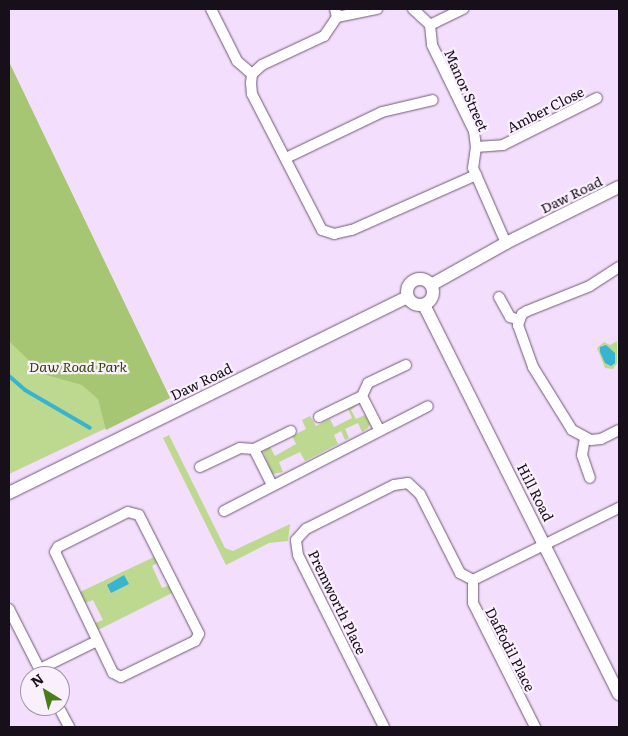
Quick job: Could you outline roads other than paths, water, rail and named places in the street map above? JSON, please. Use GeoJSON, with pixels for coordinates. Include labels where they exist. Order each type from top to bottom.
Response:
{"type":"FeatureCollection","features":[{"type":"Feature","properties":{"kind":"street"},"geometry":{"type":"LineString","coordinates":[[211,9],[237,62],[252,74]]}},
{"type":"Feature","properties":{"kind":"street"},"geometry":{"type":"LineString","coordinates":[[377,9],[336,13],[324,36],[262,65],[252,74],[252,94],[286,158],[316,223],[326,233],[334,234],[352,230],[436,196],[476,175]]}},
{"type":"Feature","properties":{"kind":"street"},"geometry":{"type":"LineString","coordinates":[[413,9],[430,25],[463,9]]}},
{"type":"Feature","properties":{"kind":"street","name":"Manor Street"},"geometry":{"type":"LineString","coordinates":[[430,25],[432,44],[474,131],[476,146],[473,168],[506,243]]}},
{"type":"Feature","properties":{"kind":"street","name":"Amber Close"},"geometry":{"type":"LineString","coordinates":[[476,146],[504,145],[597,98]]}},
{"type":"Feature","properties":{"kind":"street"},"geometry":{"type":"LineString","coordinates":[[286,158],[382,112],[433,100]]}},
{"type":"Feature","properties":{"kind":"street","name":"Daw Road"},"geometry":{"type":"LineString","coordinates":[[9,493],[407,297],[407,288],[416,280],[424,280],[431,285],[506,243],[619,187]]}},
{"type":"Feature","properties":{"kind":"street"},"geometry":{"type":"LineString","coordinates":[[619,267],[590,286],[527,311],[518,325],[533,367],[572,430],[585,438],[601,439],[619,430]]}},
{"type":"Feature","properties":{"kind":"street"},"geometry":{"type":"LineString","coordinates":[[407,297],[412,304],[424,305],[433,296],[431,285]]}},
{"type":"Feature","properties":{"kind":"street"},"geometry":{"type":"LineString","coordinates":[[499,297],[510,317],[520,320]]}},
{"type":"Feature","properties":{"kind":"street","name":"Hill Road"},"geometry":{"type":"LineString","coordinates":[[424,305],[546,544],[619,694]]}},
{"type":"Feature","properties":{"kind":"street"},"geometry":{"type":"LineString","coordinates":[[319,417],[362,396],[368,383],[406,364]]}},
{"type":"Feature","properties":{"kind":"street"},"geometry":{"type":"LineString","coordinates":[[362,396],[380,430]]}},
{"type":"Feature","properties":{"kind":"street"},"geometry":{"type":"LineString","coordinates":[[224,511],[428,406]]}},
{"type":"Feature","properties":{"kind":"street"},"geometry":{"type":"LineString","coordinates":[[200,467],[240,448],[254,449],[290,431]]}},
{"type":"Feature","properties":{"kind":"street"},"geometry":{"type":"LineString","coordinates":[[585,438],[582,456],[590,478]]}},
{"type":"Feature","properties":{"kind":"street"},"geometry":{"type":"LineString","coordinates":[[254,449],[272,486]]}},
{"type":"Feature","properties":{"kind":"street","name":"Premworth Place"},"geometry":{"type":"LineString","coordinates":[[384,727],[298,555],[296,540],[306,529],[394,485],[408,483],[420,494],[460,573],[473,580]]}},
{"type":"Feature","properties":{"kind":"street"},"geometry":{"type":"LineString","coordinates":[[473,580],[619,508]]}},
{"type":"Feature","properties":{"kind":"street"},"geometry":{"type":"LineString","coordinates":[[128,512],[134,512],[139,515],[199,634],[195,640],[121,677],[113,673],[97,641],[55,552],[67,543],[128,512]]}},
{"type":"Feature","properties":{"kind":"street","name":"Daffodil Place"},"geometry":{"type":"LineString","coordinates":[[473,580],[473,603],[535,727]]}},
{"type":"Feature","properties":{"kind":"street"},"geometry":{"type":"LineString","coordinates":[[9,609],[38,666]]}},
{"type":"Feature","properties":{"kind":"street"},"geometry":{"type":"LineString","coordinates":[[52,666],[97,641]]}},
{"type":"Feature","properties":{"kind":"water"},"geometry":{"type":"Polygon","coordinates":[[[606,345],[615,353],[615,363],[611,366],[605,363],[600,352],[600,347],[606,345]]]}},
{"type":"Feature","properties":{"kind":"water"},"geometry":{"type":"Polygon","coordinates":[[[124,575],[129,584],[111,593],[107,585],[124,575]]]}},
{"type":"Feature","properties":{"kind":"waterway"},"geometry":{"type":"LineString","coordinates":[[9,376],[25,390],[90,428]]}},
{"type":"Feature","properties":{"kind":"park label","name":"Daw Road Park"},"geometry":{"type":"Point","coordinates":[78,366]}}]}
